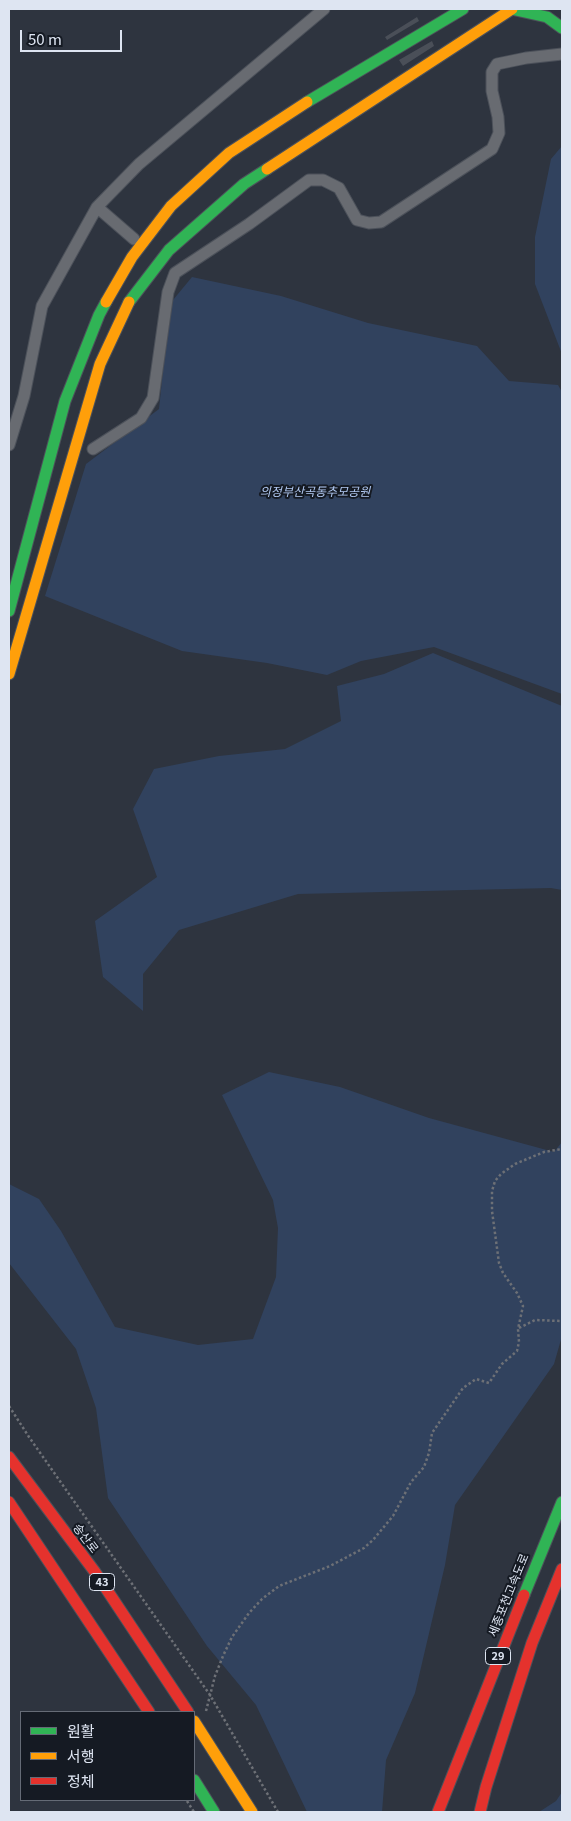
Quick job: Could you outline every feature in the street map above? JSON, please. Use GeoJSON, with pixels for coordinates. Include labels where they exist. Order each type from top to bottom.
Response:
{"type":"FeatureCollection","features":[{"type":"Feature","properties":{"kind":"main road"},"geometry":{"type":"LineString","coordinates":[[9,611],[65,401],[99,315],[132,257],[143,242],[171,206],[229,153],[301,105],[463,9]]}},
{"type":"Feature","properties":{"kind":"main road"},"geometry":{"type":"LineString","coordinates":[[9,674],[100,364],[128,304],[168,250],[244,184],[512,9],[547,17],[562,27]]}},
{"type":"Feature","properties":{"kind":"main road"},"geometry":{"type":"LineString","coordinates":[[556,9],[562,27]]}},
{"type":"Feature","properties":{"kind":"main road","name":"송산로"},"geometry":{"type":"LineString","coordinates":[[9,1457],[95,1572],[187,1711]]}},
{"type":"Feature","properties":{"kind":"main road","name":"43"},"geometry":{"type":"LineString","coordinates":[[9,1502],[148,1711]]}},
{"type":"Feature","properties":{"kind":"main road","name":"세종포천고속도로"},"geometry":{"type":"LineString","coordinates":[[438,1812],[489,1680],[562,1502]]}},
{"type":"Feature","properties":{"kind":"main road","name":"29"},"geometry":{"type":"LineString","coordinates":[[480,1812],[486,1787],[532,1643],[562,1569]]}},
{"type":"Feature","properties":{"kind":"main road"},"geometry":{"type":"LineString","coordinates":[[195,1723],[252,1812]]}},
{"type":"Feature","properties":{"kind":"main road"},"geometry":{"type":"LineString","coordinates":[[195,1782],[214,1812]]}},
{"type":"Feature","properties":{"kind":"street"},"geometry":{"type":"LineString","coordinates":[[9,445],[24,396],[42,306],[97,207],[139,164],[324,9]]}},
{"type":"Feature","properties":{"kind":"street"},"geometry":{"type":"LineString","coordinates":[[93,449],[141,418],[153,398],[171,270],[249,224],[309,180],[323,180],[339,188],[357,220],[369,223],[381,222],[492,149],[499,133],[498,117],[492,91],[492,72],[497,64],[526,58],[562,54]]}},
{"type":"Feature","properties":{"kind":"street"},"geometry":{"type":"LineString","coordinates":[[97,207],[134,239]]}},
{"type":"Feature","properties":{"kind":"path"},"geometry":{"type":"LineString","coordinates":[[202,1735],[215,1676],[227,1646],[242,1621],[262,1599],[279,1586],[311,1575],[359,1550],[380,1533],[393,1516],[412,1482],[424,1467],[429,1453],[432,1433],[463,1388],[476,1379],[490,1382],[502,1364],[517,1351],[519,1342],[518,1328],[523,1306],[517,1293],[502,1273],[499,1263],[492,1211],[492,1191],[495,1182],[501,1174],[514,1164],[544,1152],[562,1149]]}},
{"type":"Feature","properties":{"kind":"path"},"geometry":{"type":"LineString","coordinates":[[518,1328],[535,1320],[562,1321]]}},
{"type":"Feature","properties":{"kind":"path"},"geometry":{"type":"LineString","coordinates":[[9,1406],[29,1438],[210,1695],[278,1812]]}},
{"type":"Feature","properties":{"kind":"path"},"geometry":{"type":"LineString","coordinates":[[187,1801],[194,1812]]}},
{"type":"Feature","properties":{"kind":"green space"},"geometry":{"type":"Polygon","coordinates":[[[562,146],[562,354],[535,284],[535,237],[551,159],[562,146]]]}},
{"type":"Feature","properties":{"kind":"green space","name":"의정부산곡동추모공원"},"geometry":{"type":"Polygon","coordinates":[[[192,277],[281,296],[368,323],[477,346],[509,381],[558,385],[562,392],[562,694],[434,647],[361,661],[327,675],[267,663],[182,651],[45,596],[86,464],[159,409],[167,332],[173,300],[192,277]]]}},
{"type":"Feature","properties":{"kind":"green space"},"geometry":{"type":"Polygon","coordinates":[[[433,653],[562,706],[562,890],[551,888],[298,894],[179,930],[143,974],[143,1011],[103,977],[95,921],[157,877],[133,809],[154,769],[219,756],[285,749],[341,721],[337,686],[384,674],[433,653]]]}},
{"type":"Feature","properties":{"kind":"green space"},"geometry":{"type":"Polygon","coordinates":[[[269,1072],[340,1087],[429,1118],[554,1152],[562,1142],[562,1336],[554,1364],[455,1505],[445,1565],[415,1693],[386,1760],[382,1812],[307,1812],[256,1705],[207,1646],[108,1498],[96,1408],[76,1349],[9,1263],[9,1184],[39,1199],[61,1231],[115,1327],[198,1345],[253,1339],[276,1277],[278,1228],[273,1200],[222,1095],[269,1072]]]}},
{"type":"Feature","properties":{"kind":"green space"},"geometry":{"type":"Polygon","coordinates":[[[562,1792],[562,1812],[539,1812],[556,1801],[562,1792]]]}},
{"type":"Feature","properties":{"kind":"building"},"geometry":{"type":"Polygon","coordinates":[[[417,17],[419,21],[387,40],[385,37],[417,17]]]}},
{"type":"Feature","properties":{"kind":"building"},"geometry":{"type":"Polygon","coordinates":[[[432,41],[434,46],[403,66],[399,60],[432,41]]]}},
{"type":"Feature","properties":{"kind":"traffic: fast"},"geometry":{"type":"LineString","coordinates":[[307,102],[463,9]]}},
{"type":"Feature","properties":{"kind":"traffic: fast"},"geometry":{"type":"LineString","coordinates":[[511,9],[547,17],[562,28]]}},
{"type":"Feature","properties":{"kind":"traffic: fast"},"geometry":{"type":"LineString","coordinates":[[129,302],[169,250],[244,184],[267,169]]}},
{"type":"Feature","properties":{"kind":"traffic: fast"},"geometry":{"type":"LineString","coordinates":[[9,611],[65,401],[106,302]]}},
{"type":"Feature","properties":{"kind":"traffic: fast"},"geometry":{"type":"LineString","coordinates":[[524,1595],[562,1502]]}},
{"type":"Feature","properties":{"kind":"traffic: fast"},"geometry":{"type":"LineString","coordinates":[[195,1782],[214,1812]]}},
{"type":"Feature","properties":{"kind":"traffic: slow"},"geometry":{"type":"LineString","coordinates":[[267,169],[512,9]]}},
{"type":"Feature","properties":{"kind":"traffic: slow"},"geometry":{"type":"LineString","coordinates":[[106,302],[132,257],[171,206],[229,153],[307,102]]}},
{"type":"Feature","properties":{"kind":"traffic: slow"},"geometry":{"type":"LineString","coordinates":[[9,674],[100,364],[129,302]]}},
{"type":"Feature","properties":{"kind":"traffic: slow"},"geometry":{"type":"LineString","coordinates":[[195,1723],[252,1812]]}},
{"type":"Feature","properties":{"kind":"traffic: jam"},"geometry":{"type":"LineString","coordinates":[[9,1457],[95,1572],[187,1711]]}},
{"type":"Feature","properties":{"kind":"traffic: jam"},"geometry":{"type":"LineString","coordinates":[[9,1502],[148,1711]]}},
{"type":"Feature","properties":{"kind":"traffic: jam"},"geometry":{"type":"LineString","coordinates":[[480,1812],[486,1787],[532,1643],[562,1569]]}},
{"type":"Feature","properties":{"kind":"traffic: jam"},"geometry":{"type":"LineString","coordinates":[[438,1812],[524,1595]]}}]}
